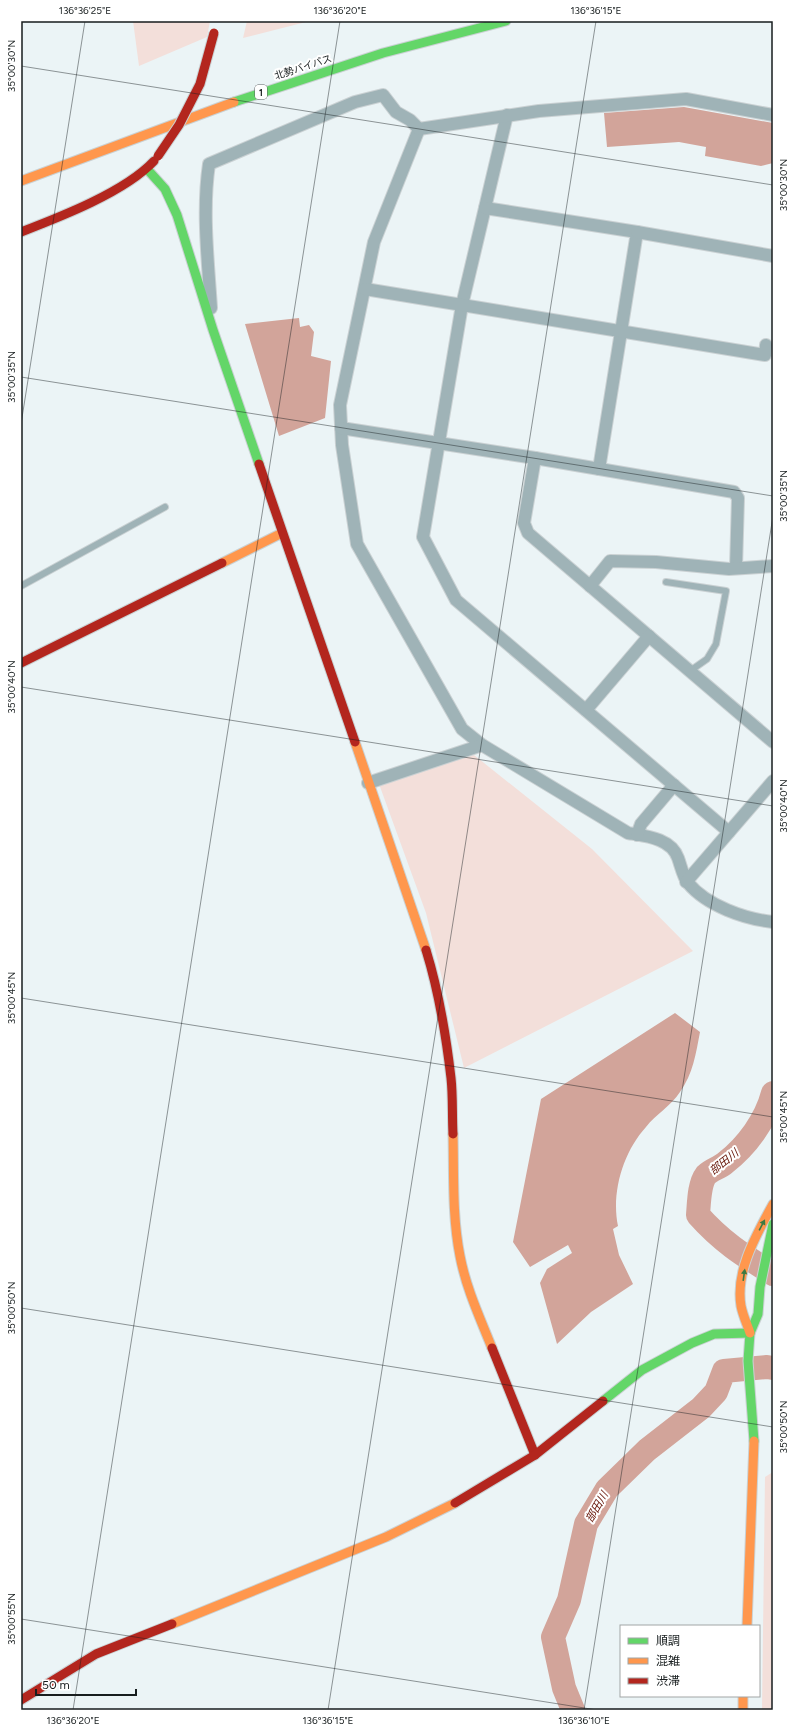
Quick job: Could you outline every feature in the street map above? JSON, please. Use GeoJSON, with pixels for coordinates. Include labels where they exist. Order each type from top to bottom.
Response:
{"type":"FeatureCollection","features":[{"type":"Feature","properties":{"kind":"main road"},"geometry":{"type":"LineString","coordinates":[[21,232],[82,207],[125,184],[148,169],[179,125],[197,91],[208,58],[216,21]]}},
{"type":"Feature","properties":{"kind":"main road","name":"北勢バイパス"},"geometry":{"type":"LineString","coordinates":[[21,181],[268,90],[371,57],[481,26],[506,21]]}},
{"type":"Feature","properties":{"kind":"main road"},"geometry":{"type":"LineString","coordinates":[[148,169],[165,189],[177,215],[213,330],[422,936],[433,974],[443,1022],[450,1078],[455,1218],[460,1256],[475,1307],[535,1455]]}},
{"type":"Feature","properties":{"kind":"main road"},"geometry":{"type":"LineString","coordinates":[[21,663],[282,533]]}},
{"type":"Feature","properties":{"kind":"main road"},"geometry":{"type":"LineString","coordinates":[[750,1333],[741,1304],[744,1270],[751,1246],[773,1204]]}},
{"type":"Feature","properties":{"kind":"main road"},"geometry":{"type":"LineString","coordinates":[[747,1625],[755,1449],[748,1361],[750,1333],[758,1314],[760,1286],[773,1224]]}},
{"type":"Feature","properties":{"kind":"main road"},"geometry":{"type":"LineString","coordinates":[[21,1700],[96,1654],[386,1537],[465,1498],[535,1455],[649,1366],[692,1343],[714,1334],[750,1333]]}},
{"type":"Feature","properties":{"kind":"main road"},"geometry":{"type":"LineString","coordinates":[[742,1710],[743,1697]]}},
{"type":"Feature","properties":{"kind":"street"},"geometry":{"type":"LineString","coordinates":[[213,330],[206,238],[207,179],[210,164],[355,102],[383,95],[396,112],[410,120],[419,129]]}},
{"type":"Feature","properties":{"kind":"street"},"geometry":{"type":"LineString","coordinates":[[419,129],[507,115],[686,99],[773,115]]}},
{"type":"Feature","properties":{"kind":"street"},"geometry":{"type":"LineString","coordinates":[[507,115],[462,305],[423,537],[456,600],[729,832]]}},
{"type":"Feature","properties":{"kind":"street"},"geometry":{"type":"LineString","coordinates":[[419,129],[374,242],[340,405],[342,445],[357,544],[462,729],[482,745],[628,833],[654,837],[669,846],[677,855],[686,882],[696,892],[739,916],[773,922]]}},
{"type":"Feature","properties":{"kind":"street"},"geometry":{"type":"LineString","coordinates":[[485,208],[637,232],[773,256]]}},
{"type":"Feature","properties":{"kind":"street"},"geometry":{"type":"LineString","coordinates":[[599,469],[637,232]]}},
{"type":"Feature","properties":{"kind":"street"},"geometry":{"type":"LineString","coordinates":[[365,289],[765,355],[766,345]]}},
{"type":"Feature","properties":{"kind":"street"},"geometry":{"type":"LineString","coordinates":[[341,428],[438,442],[734,492],[738,498],[736,568]]}},
{"type":"Feature","properties":{"kind":"street"},"geometry":{"type":"LineString","coordinates":[[535,458],[524,523],[528,533],[773,742]]}},
{"type":"Feature","properties":{"kind":"street"},"geometry":{"type":"LineString","coordinates":[[590,586],[610,561],[656,562],[736,568],[773,566]]}},
{"type":"Feature","properties":{"kind":"street"},"geometry":{"type":"LineString","coordinates":[[586,710],[649,636]]}},
{"type":"Feature","properties":{"kind":"street"},"geometry":{"type":"LineString","coordinates":[[368,783],[482,745]]}},
{"type":"Feature","properties":{"kind":"street"},"geometry":{"type":"LineString","coordinates":[[686,882],[773,781]]}},
{"type":"Feature","properties":{"kind":"street"},"geometry":{"type":"LineString","coordinates":[[637,835],[640,824],[674,785]]}},
{"type":"Feature","properties":{"kind":"lane"},"geometry":{"type":"LineString","coordinates":[[21,586],[165,507]]}},
{"type":"Feature","properties":{"kind":"lane"},"geometry":{"type":"LineString","coordinates":[[666,582],[726,591],[716,644],[707,659],[690,671]]}},
{"type":"Feature","properties":{"kind":"shaded area"},"geometry":{"type":"Polygon","coordinates":[[[133,21],[210,21],[207,37],[139,66],[133,21]]]}},
{"type":"Feature","properties":{"kind":"shaded area"},"geometry":{"type":"Polygon","coordinates":[[[247,21],[310,21],[243,38],[247,21]]]}},
{"type":"Feature","properties":{"kind":"shaded area"},"geometry":{"type":"Polygon","coordinates":[[[684,107],[773,123],[773,163],[761,166],[705,156],[706,147],[679,142],[607,147],[604,113],[684,107]]]}},
{"type":"Feature","properties":{"kind":"shaded area"},"geometry":{"type":"Polygon","coordinates":[[[299,318],[300,327],[309,325],[314,332],[311,356],[331,361],[325,418],[279,436],[245,324],[299,318]]]}},
{"type":"Feature","properties":{"kind":"shaded area"},"geometry":{"type":"Polygon","coordinates":[[[474,755],[592,849],[693,951],[464,1068],[426,913],[379,784],[474,755]]]}},
{"type":"Feature","properties":{"kind":"shaded area"},"geometry":{"type":"Polygon","coordinates":[[[675,1013],[700,1032],[691,1071],[676,1097],[650,1122],[631,1148],[625,1161],[618,1187],[616,1213],[618,1226],[613,1229],[619,1255],[633,1284],[591,1312],[557,1344],[540,1283],[547,1269],[572,1253],[568,1245],[530,1267],[513,1242],[541,1099],[675,1013]]]}},
{"type":"Feature","properties":{"kind":"shaded area"},"geometry":{"type":"Polygon","coordinates":[[[773,1472],[773,1710],[762,1710],[765,1477],[773,1472]]]}},
{"type":"Feature","properties":{"kind":"waterway","name":"部田川"},"geometry":{"type":"LineString","coordinates":[[773,1093],[766,1113],[755,1132],[741,1149],[725,1163],[706,1175],[702,1184],[698,1215],[724,1241],[773,1274]]}},
{"type":"Feature","properties":{"kind":"waterway","name":"部田川"},"geometry":{"type":"LineString","coordinates":[[573,1710],[564,1688],[553,1637],[569,1600],[586,1524],[607,1489],[647,1450],[701,1408],[716,1392],[724,1371],[767,1367],[773,1368]]}},
{"type":"Feature","properties":{"kind":"traffic: fast"},"geometry":{"type":"LineString","coordinates":[[234,102],[383,53],[506,21]]}},
{"type":"Feature","properties":{"kind":"traffic: fast"},"geometry":{"type":"LineString","coordinates":[[147,169],[165,189],[177,215],[213,330],[259,464]]}},
{"type":"Feature","properties":{"kind":"traffic: fast"},"geometry":{"type":"LineString","coordinates":[[754,1441],[748,1361],[750,1333],[758,1314],[760,1287],[773,1224]]}},
{"type":"Feature","properties":{"kind":"traffic: fast"},"geometry":{"type":"LineString","coordinates":[[603,1401],[642,1370],[692,1343],[714,1334],[750,1333]]}},
{"type":"Feature","properties":{"kind":"traffic: slow"},"geometry":{"type":"LineString","coordinates":[[21,181],[234,102]]}},
{"type":"Feature","properties":{"kind":"traffic: slow"},"geometry":{"type":"LineString","coordinates":[[222,563],[282,533]]}},
{"type":"Feature","properties":{"kind":"traffic: slow"},"geometry":{"type":"LineString","coordinates":[[355,742],[426,950]]}},
{"type":"Feature","properties":{"kind":"traffic: slow"},"geometry":{"type":"LineString","coordinates":[[453,1134],[457,1241],[470,1291],[492,1348]]}},
{"type":"Feature","properties":{"kind":"traffic: slow"},"geometry":{"type":"LineString","coordinates":[[750,1333],[741,1306],[741,1279],[744,1266],[754,1240],[773,1204]]}},
{"type":"Feature","properties":{"kind":"traffic: slow"},"geometry":{"type":"LineString","coordinates":[[747,1625],[754,1441]]}},
{"type":"Feature","properties":{"kind":"traffic: slow"},"geometry":{"type":"LineString","coordinates":[[172,1624],[386,1537],[455,1503]]}},
{"type":"Feature","properties":{"kind":"traffic: slow"},"geometry":{"type":"LineString","coordinates":[[743,1697],[743,1710]]}},
{"type":"Feature","properties":{"kind":"traffic: jam"},"geometry":{"type":"LineString","coordinates":[[158,156],[179,125],[200,84],[214,33]]}},
{"type":"Feature","properties":{"kind":"traffic: jam"},"geometry":{"type":"LineString","coordinates":[[21,232],[73,211],[109,193],[142,172],[154,161]]}},
{"type":"Feature","properties":{"kind":"traffic: jam"},"geometry":{"type":"LineString","coordinates":[[259,464],[355,742]]}},
{"type":"Feature","properties":{"kind":"traffic: jam"},"geometry":{"type":"LineString","coordinates":[[21,663],[222,563]]}},
{"type":"Feature","properties":{"kind":"traffic: jam"},"geometry":{"type":"LineString","coordinates":[[426,950],[442,1014],[447,1046],[452,1085],[453,1134]]}},
{"type":"Feature","properties":{"kind":"traffic: jam"},"geometry":{"type":"LineString","coordinates":[[492,1348],[535,1455]]}},
{"type":"Feature","properties":{"kind":"traffic: jam"},"geometry":{"type":"LineString","coordinates":[[455,1503],[535,1455],[603,1401]]}},
{"type":"Feature","properties":{"kind":"traffic: jam"},"geometry":{"type":"LineString","coordinates":[[21,1700],[96,1654],[172,1624]]}}]}
